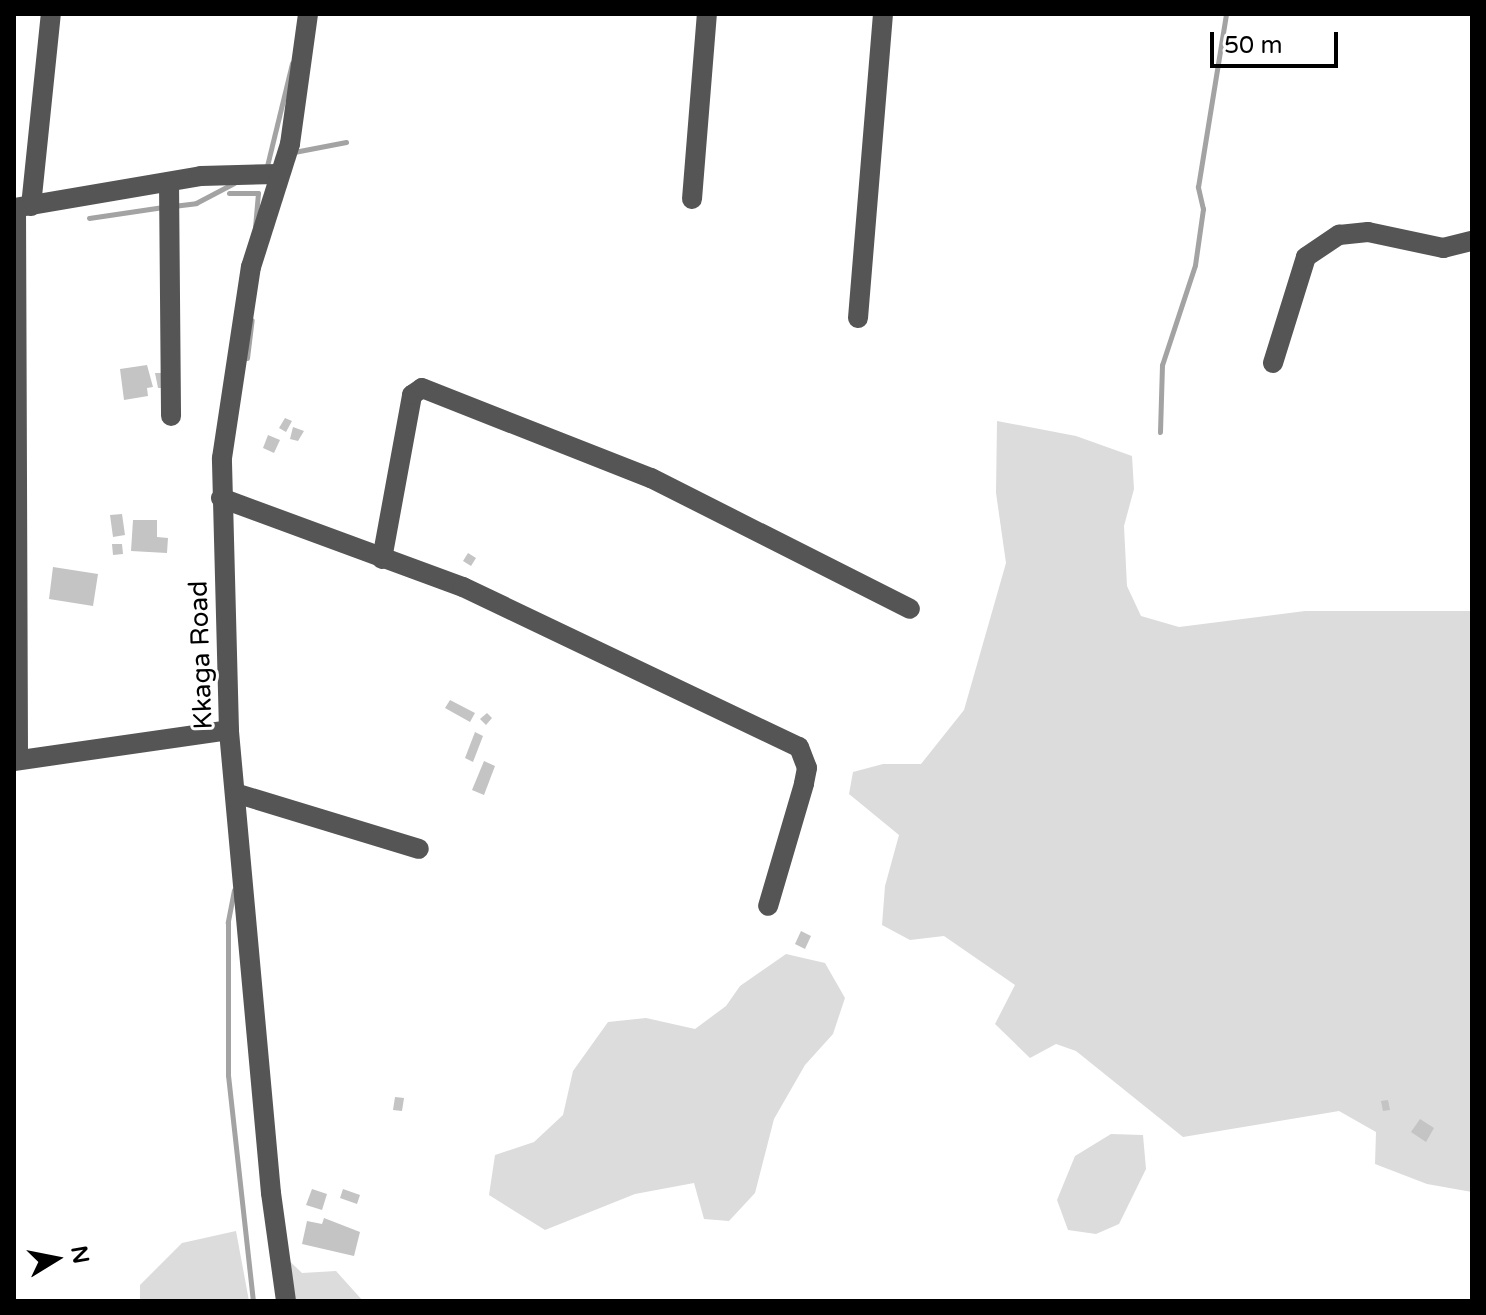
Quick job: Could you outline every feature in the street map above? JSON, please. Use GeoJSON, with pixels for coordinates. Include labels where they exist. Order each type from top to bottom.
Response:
{"type":"FeatureCollection","features":[{"type":"Feature","properties":{"kind":"street"},"geometry":{"type":"LineString","coordinates":[[51,14],[20,207],[16,760],[229,730]]}},
{"type":"Feature","properties":{"kind":"street","name":"Kkaga Road"},"geometry":{"type":"LineString","coordinates":[[286,1301],[271,1193],[229,730],[221,498],[224,426],[251,267],[290,144],[308,14]]}},
{"type":"Feature","properties":{"kind":"street"},"geometry":{"type":"LineString","coordinates":[[692,199],[707,14]]}},
{"type":"Feature","properties":{"kind":"street"},"geometry":{"type":"LineString","coordinates":[[858,318],[883,14]]}},
{"type":"Feature","properties":{"kind":"street"},"geometry":{"type":"LineString","coordinates":[[20,207],[201,176],[278,174]]}},
{"type":"Feature","properties":{"kind":"street"},"geometry":{"type":"LineString","coordinates":[[169,182],[171,416]]}},
{"type":"Feature","properties":{"kind":"street"},"geometry":{"type":"LineString","coordinates":[[1273,363],[1306,257],[1339,235],[1368,232],[1443,248],[1472,241]]}},
{"type":"Feature","properties":{"kind":"street"},"geometry":{"type":"LineString","coordinates":[[382,559],[412,395],[422,388],[651,478],[910,609]]}},
{"type":"Feature","properties":{"kind":"street"},"geometry":{"type":"LineString","coordinates":[[221,498],[463,587],[575,636],[799,747],[805,757],[806,776],[768,906]]}},
{"type":"Feature","properties":{"kind":"street"},"geometry":{"type":"LineString","coordinates":[[235,793],[419,849]]}},
{"type":"Feature","properties":{"kind":"shaded area"},"geometry":{"type":"Polygon","coordinates":[[[997,421],[1076,436],[1132,456],[1134,489],[1124,526],[1127,586],[1141,616],[1179,627],[1305,611],[1472,611],[1472,1192],[1427,1184],[1375,1164],[1376,1132],[1339,1111],[1183,1137],[1076,1051],[1056,1044],[1030,1058],[995,1024],[1015,985],[944,936],[910,940],[882,925],[885,886],[899,835],[849,794],[853,772],[883,764],[921,764],[964,710],[1006,563],[996,493],[997,421]]]}},
{"type":"Feature","properties":{"kind":"shaded area"},"geometry":{"type":"Polygon","coordinates":[[[786,954],[825,963],[845,998],[833,1034],[805,1065],[774,1119],[755,1193],[729,1221],[704,1219],[694,1183],[635,1194],[545,1230],[489,1195],[495,1155],[534,1142],[563,1115],[573,1071],[608,1022],[646,1018],[695,1029],[726,1006],[740,986],[786,954]]]}},
{"type":"Feature","properties":{"kind":"shaded area"},"geometry":{"type":"Polygon","coordinates":[[[1111,1134],[1143,1135],[1146,1169],[1119,1224],[1096,1234],[1068,1230],[1057,1200],[1075,1156],[1111,1134]]]}},
{"type":"Feature","properties":{"kind":"shaded area"},"geometry":{"type":"Polygon","coordinates":[[[236,1231],[249,1301],[140,1301],[140,1285],[182,1243],[236,1231]]]}},
{"type":"Feature","properties":{"kind":"shaded area"},"geometry":{"type":"Polygon","coordinates":[[[278,1250],[302,1273],[336,1271],[363,1301],[284,1301],[278,1250]]]}},
{"type":"Feature","properties":{"kind":"building"},"geometry":{"type":"Polygon","coordinates":[[[147,365],[153,387],[147,388],[148,396],[124,400],[120,369],[147,365]]]}},
{"type":"Feature","properties":{"kind":"building"},"geometry":{"type":"Polygon","coordinates":[[[155,373],[161,373],[163,388],[158,388],[155,373]]]}},
{"type":"Feature","properties":{"kind":"building"},"geometry":{"type":"Polygon","coordinates":[[[285,418],[292,421],[286,432],[279,428],[285,418]]]}},
{"type":"Feature","properties":{"kind":"building"},"geometry":{"type":"Polygon","coordinates":[[[293,427],[304,431],[298,441],[290,439],[293,427]]]}},
{"type":"Feature","properties":{"kind":"building"},"geometry":{"type":"Polygon","coordinates":[[[268,435],[280,440],[274,453],[263,448],[268,435]]]}},
{"type":"Feature","properties":{"kind":"building"},"geometry":{"type":"Polygon","coordinates":[[[122,514],[125,535],[113,537],[110,515],[122,514]]]}},
{"type":"Feature","properties":{"kind":"building"},"geometry":{"type":"Polygon","coordinates":[[[133,520],[157,520],[157,537],[168,538],[167,553],[131,551],[133,520]]]}},
{"type":"Feature","properties":{"kind":"building"},"geometry":{"type":"Polygon","coordinates":[[[112,544],[122,544],[123,554],[113,555],[112,544]]]}},
{"type":"Feature","properties":{"kind":"building"},"geometry":{"type":"Polygon","coordinates":[[[468,553],[476,558],[471,566],[463,561],[468,553]]]}},
{"type":"Feature","properties":{"kind":"building"},"geometry":{"type":"Polygon","coordinates":[[[53,567],[98,574],[93,606],[49,599],[53,567]]]}},
{"type":"Feature","properties":{"kind":"building"},"geometry":{"type":"Polygon","coordinates":[[[450,700],[475,713],[470,722],[445,708],[450,700]]]}},
{"type":"Feature","properties":{"kind":"building"},"geometry":{"type":"Polygon","coordinates":[[[487,713],[492,718],[486,725],[480,719],[487,713]]]}},
{"type":"Feature","properties":{"kind":"building"},"geometry":{"type":"Polygon","coordinates":[[[475,732],[483,736],[473,762],[465,758],[475,732]]]}},
{"type":"Feature","properties":{"kind":"building"},"geometry":{"type":"Polygon","coordinates":[[[484,761],[495,766],[484,795],[472,790],[484,761]]]}},
{"type":"Feature","properties":{"kind":"building"},"geometry":{"type":"Polygon","coordinates":[[[801,931],[811,936],[805,949],[795,944],[801,931]]]}},
{"type":"Feature","properties":{"kind":"building"},"geometry":{"type":"Polygon","coordinates":[[[395,1097],[404,1098],[402,1111],[393,1110],[395,1097]]]}},
{"type":"Feature","properties":{"kind":"building"},"geometry":{"type":"Polygon","coordinates":[[[1388,1100],[1390,1110],[1383,1111],[1381,1101],[1388,1100]]]}},
{"type":"Feature","properties":{"kind":"building"},"geometry":{"type":"Polygon","coordinates":[[[1420,1119],[1434,1128],[1426,1142],[1411,1132],[1420,1119]]]}},
{"type":"Feature","properties":{"kind":"building"},"geometry":{"type":"Polygon","coordinates":[[[312,1189],[327,1194],[322,1210],[306,1205],[312,1189]]]}},
{"type":"Feature","properties":{"kind":"building"},"geometry":{"type":"Polygon","coordinates":[[[343,1189],[360,1195],[357,1204],[340,1198],[343,1189]]]}},
{"type":"Feature","properties":{"kind":"building"},"geometry":{"type":"Polygon","coordinates":[[[324,1218],[360,1232],[354,1256],[302,1244],[307,1221],[322,1224],[324,1218]]]}},
{"type":"Feature","properties":{"kind":"waterway"},"geometry":{"type":"LineString","coordinates":[[1160,432],[1162,365],[1195,265],[1203,209],[1198,187],[1226,14]]}},
{"type":"Feature","properties":{"kind":"waterway"},"geometry":{"type":"LineString","coordinates":[[266,170],[292,63]]}},
{"type":"Feature","properties":{"kind":"waterway"},"geometry":{"type":"LineString","coordinates":[[294,152],[346,142]]}},
{"type":"Feature","properties":{"kind":"waterway"},"geometry":{"type":"LineString","coordinates":[[173,206],[196,203],[234,183]]}},
{"type":"Feature","properties":{"kind":"waterway"},"geometry":{"type":"LineString","coordinates":[[229,193],[258,193],[255,226]]}},
{"type":"Feature","properties":{"kind":"waterway"},"geometry":{"type":"LineString","coordinates":[[89,218],[163,207]]}},
{"type":"Feature","properties":{"kind":"waterway"},"geometry":{"type":"LineString","coordinates":[[247,358],[252,320]]}},
{"type":"Feature","properties":{"kind":"waterway"},"geometry":{"type":"LineString","coordinates":[[234,890],[228,922],[228,1075],[253,1301]]}}]}
